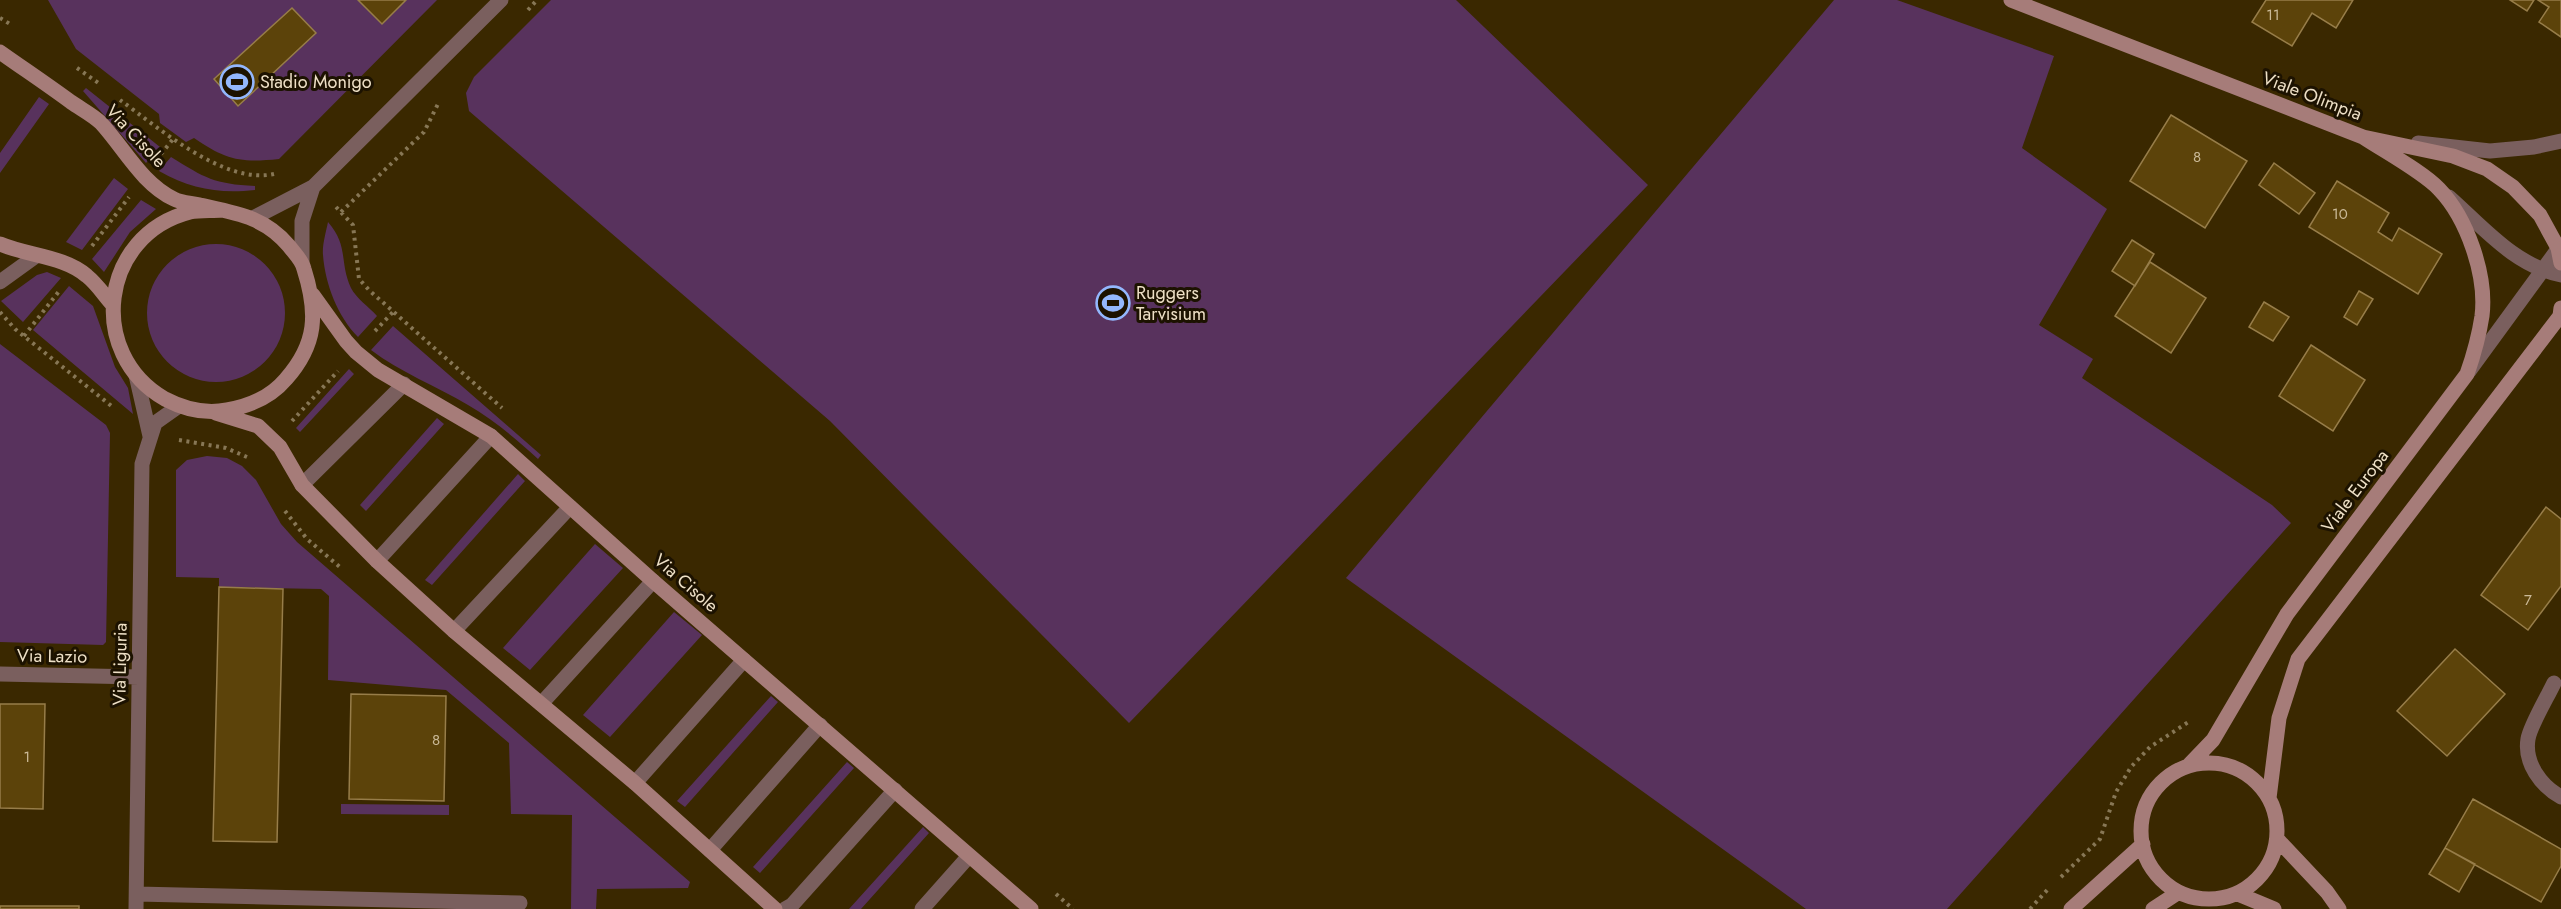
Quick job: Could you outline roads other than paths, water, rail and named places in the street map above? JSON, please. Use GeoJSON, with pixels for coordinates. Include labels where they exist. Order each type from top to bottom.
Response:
{"type":"FeatureCollection","features":[{"type":"Feature","properties":{"kind":"street"},"geometry":{"type":"LineString","coordinates":[[253,218],[313,187],[501,0]]}},
{"type":"Feature","properties":{"kind":"street","name":"Viale Olimpia"},"geometry":{"type":"LineString","coordinates":[[2011,0],[2363,137],[2453,156],[2487,169],[2513,188],[2540,215],[2560,252]]}},
{"type":"Feature","properties":{"kind":"street","name":"Via Cisole"},"geometry":{"type":"LineString","coordinates":[[0,52],[100,122],[144,177],[174,199],[253,218],[280,235],[302,262],[313,295],[350,346],[378,370],[491,436],[653,581],[1031,909]]}},
{"type":"Feature","properties":{"kind":"street"},"geometry":{"type":"LineString","coordinates":[[2363,137],[2490,151],[2534,147],[2561,141]]}},
{"type":"Feature","properties":{"kind":"street"},"geometry":{"type":"LineString","coordinates":[[2363,137],[2438,188],[2517,257],[2542,271],[2561,275]]}},
{"type":"Feature","properties":{"kind":"street"},"geometry":{"type":"LineString","coordinates":[[302,262],[302,220],[313,187]]}},
{"type":"Feature","properties":{"kind":"street"},"geometry":{"type":"LineString","coordinates":[[2438,188],[2460,215],[2473,250],[2481,285],[2482,313],[2477,343],[2467,374]]}},
{"type":"Feature","properties":{"kind":"street","name":"Via Cisole"},"geometry":{"type":"LineString","coordinates":[[222,210],[190,212],[160,224],[136,245],[120,272],[112,304],[115,335],[128,365],[149,389],[179,406],[214,412],[258,426],[280,447],[302,485],[377,561],[454,631],[635,783],[775,909]]}},
{"type":"Feature","properties":{"kind":"street"},"geometry":{"type":"LineString","coordinates":[[0,244],[36,256],[64,262],[87,275],[112,304]]}},
{"type":"Feature","properties":{"kind":"street","name":"Viale Europa"},"geometry":{"type":"LineString","coordinates":[[2189,765],[2212,762],[2235,767],[2255,780],[2269,798],[2277,818],[2277,840],[2271,862],[2256,880],[2238,894],[2218,899],[2198,899],[2179,892],[2162,880],[2149,864],[2143,844],[2142,824],[2146,805],[2157,787],[2171,774],[2189,765],[2213,741],[2287,614],[2542,271],[2560,252]]}},
{"type":"Feature","properties":{"kind":"street"},"geometry":{"type":"LineString","coordinates":[[0,282],[36,256]]}},
{"type":"Feature","properties":{"kind":"street","name":"Via Cisole"},"geometry":{"type":"LineString","coordinates":[[214,412],[248,406],[268,395],[278,389],[301,363],[313,330],[313,295]]}},
{"type":"Feature","properties":{"kind":"street","name":"Viale Europa"},"geometry":{"type":"LineString","coordinates":[[2269,798],[2279,718],[2298,658],[2561,313]]}},
{"type":"Feature","properties":{"kind":"street","name":"Via Liguria"},"geometry":{"type":"LineString","coordinates":[[136,375],[150,436]]}},
{"type":"Feature","properties":{"kind":"street"},"geometry":{"type":"LineString","coordinates":[[302,485],[404,384]]}},
{"type":"Feature","properties":{"kind":"street","name":"Via Liguria"},"geometry":{"type":"LineString","coordinates":[[179,406],[155,423],[142,464],[137,901],[520,903]]}},
{"type":"Feature","properties":{"kind":"street"},"geometry":{"type":"LineString","coordinates":[[377,561],[491,436]]}},
{"type":"Feature","properties":{"kind":"street"},"geometry":{"type":"LineString","coordinates":[[454,631],[570,507]]}},
{"type":"Feature","properties":{"kind":"street"},"geometry":{"type":"LineString","coordinates":[[541,704],[653,581]]}},
{"type":"Feature","properties":{"kind":"street"},"geometry":{"type":"LineString","coordinates":[[635,783],[744,660]]}},
{"type":"Feature","properties":{"kind":"street","name":"Via Lazio"},"geometry":{"type":"LineString","coordinates":[[0,674],[139,677]]}},
{"type":"Feature","properties":{"kind":"street"},"geometry":{"type":"LineString","coordinates":[[2554,683],[2528,738],[2529,756],[2537,776],[2552,792],[2561,797]]}},
{"type":"Feature","properties":{"kind":"street"},"geometry":{"type":"LineString","coordinates":[[710,850],[820,725]]}},
{"type":"Feature","properties":{"kind":"street"},"geometry":{"type":"LineString","coordinates":[[785,909],[792,905],[896,790]]}},
{"type":"Feature","properties":{"kind":"street"},"geometry":{"type":"LineString","coordinates":[[2277,840],[2327,892],[2339,909]]}},
{"type":"Feature","properties":{"kind":"street"},"geometry":{"type":"LineString","coordinates":[[2071,909],[2143,844]]}},
{"type":"Feature","properties":{"kind":"street"},"geometry":{"type":"LineString","coordinates":[[922,909],[969,855]]}},
{"type":"Feature","properties":{"kind":"street"},"geometry":{"type":"LineString","coordinates":[[2153,909],[2179,892]]}},
{"type":"Feature","properties":{"kind":"street"},"geometry":{"type":"LineString","coordinates":[[2238,894],[2274,909]]}},
{"type":"Feature","properties":{"kind":"place","name":"Stadio Monigo"},"geometry":{"type":"Point","coordinates":[237,82]}},
{"type":"Feature","properties":{"kind":"place","name":"Ruggers Tarvisium"},"geometry":{"type":"Point","coordinates":[1113,303]}}]}
